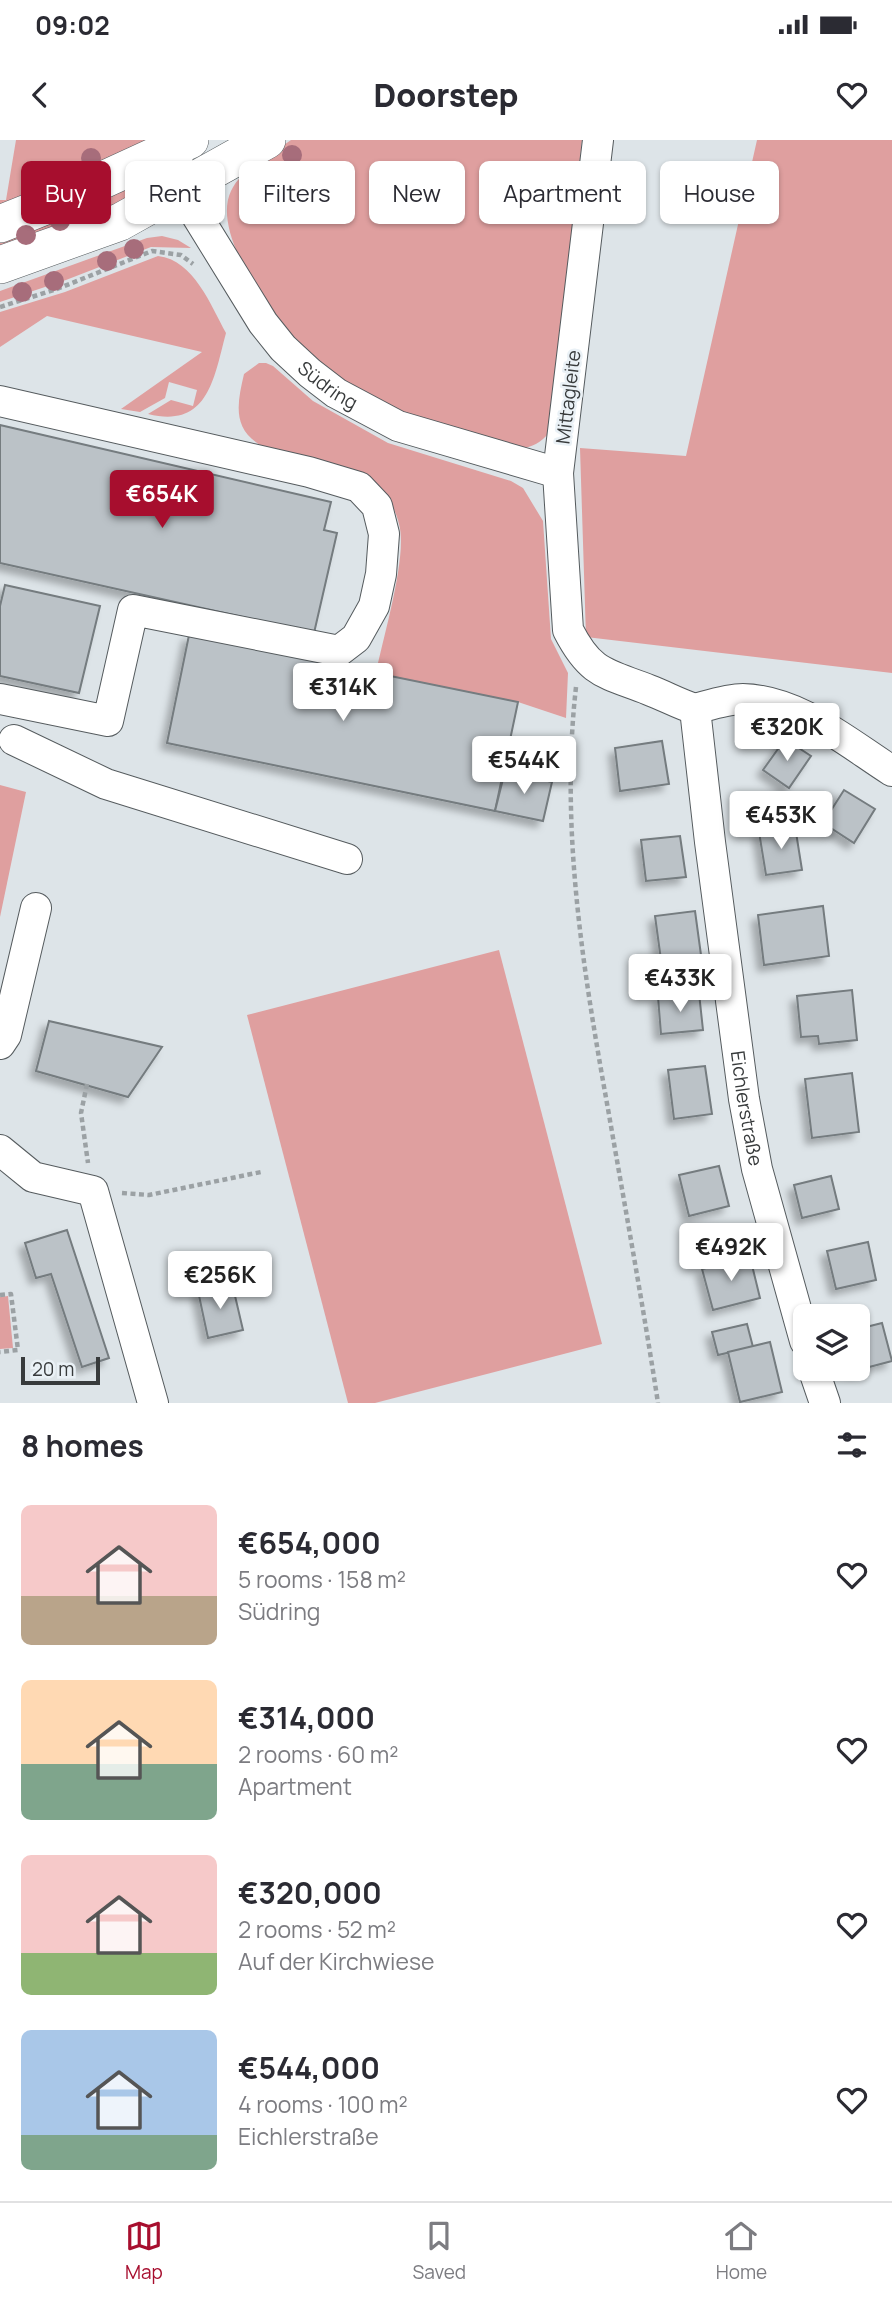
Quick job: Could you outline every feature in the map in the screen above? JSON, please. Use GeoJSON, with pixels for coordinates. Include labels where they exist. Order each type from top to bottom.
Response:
{"type":"FeatureCollection","features":[{"type":"Feature","properties":{"kind":"main road"},"geometry":{"type":"LineString","coordinates":[[225,164],[267,140]]}},
{"type":"Feature","properties":{"kind":"main road","name":"Südring"},"geometry":{"type":"LineString","coordinates":[[0,224],[183,144]]}},
{"type":"Feature","properties":{"kind":"main road"},"geometry":{"type":"LineString","coordinates":[[0,265],[125,219]]}},
{"type":"Feature","properties":{"kind":"street","name":"Mittagleite"},"geometry":{"type":"LineString","coordinates":[[579,652],[568,630],[558,474],[598,140]]}},
{"type":"Feature","properties":{"kind":"street","name":"Südring"},"geometry":{"type":"LineString","coordinates":[[202,224],[263,323],[283,348],[336,393],[398,426],[558,474]]}},
{"type":"Feature","properties":{"kind":"street"},"geometry":{"type":"LineString","coordinates":[[0,401],[309,472],[359,487],[377,506],[384,534],[374,606],[356,639],[339,651],[133,610],[108,720],[0,699]]}},
{"type":"Feature","properties":{"kind":"street"},"geometry":{"type":"LineString","coordinates":[[579,652],[594,667],[610,677],[695,709],[740,699],[785,707],[809,718],[892,771]]}},
{"type":"Feature","properties":{"kind":"street"},"geometry":{"type":"LineString","coordinates":[[41,707],[7,740],[106,784],[347,859]]}},
{"type":"Feature","properties":{"kind":"street","name":"Eichlerstraße"},"geometry":{"type":"LineString","coordinates":[[695,709],[744,1099],[757,1169],[795,1304]]}},
{"type":"Feature","properties":{"kind":"street"},"geometry":{"type":"LineString","coordinates":[[0,1044],[6,1035],[36,908]]}},
{"type":"Feature","properties":{"kind":"street"},"geometry":{"type":"LineString","coordinates":[[0,1150],[33,1177],[93,1191],[153,1403]]}},
{"type":"Feature","properties":{"kind":"street"},"geometry":{"type":"LineString","coordinates":[[817,1381],[825,1403]]}},
{"type":"Feature","properties":{"kind":"path"},"geometry":{"type":"LineString","coordinates":[[0,307],[57,289],[152,251],[181,255],[193,264],[200,274]]}},
{"type":"Feature","properties":{"kind":"path"},"geometry":{"type":"LineString","coordinates":[[579,652],[572,718],[569,795],[584,976],[646,1320],[658,1403]]}},
{"type":"Feature","properties":{"kind":"path"},"geometry":{"type":"LineString","coordinates":[[87,1084],[81,1113],[93,1191],[149,1195],[261,1172]]}},
{"type":"Feature","properties":{"kind":"path"},"geometry":{"type":"LineString","coordinates":[[0,1295],[12,1294],[18,1350],[0,1352]]}},
{"type":"Feature","properties":{"kind":"shaded area"},"geometry":{"type":"Polygon","coordinates":[[[16,140],[149,140],[104,161],[21,161],[21,199],[0,209],[0,200],[6,200],[16,140]]]}},
{"type":"Feature","properties":{"kind":"shaded area"},"geometry":{"type":"Polygon","coordinates":[[[291,140],[582,140],[580,161],[479,161],[479,224],[573,224],[550,432],[533,446],[519,448],[387,405],[345,384],[327,370],[283,325],[262,297],[232,239],[227,213],[231,191],[239,179],[239,224],[355,224],[355,161],[260,161],[291,140]]]}},
{"type":"Feature","properties":{"kind":"shaded area"},"geometry":{"type":"Polygon","coordinates":[[[757,140],[892,140],[892,673],[586,637],[580,448],[686,456],[738,224],[779,224],[779,161],[752,161],[757,140]]]}},
{"type":"Feature","properties":{"kind":"shaded area"},"geometry":{"type":"Polygon","coordinates":[[[123,183],[125,201],[111,206],[111,188],[123,183]]]}},
{"type":"Feature","properties":{"kind":"shaded area"},"geometry":{"type":"Polygon","coordinates":[[[30,224],[66,224],[0,250],[0,237],[30,224]]]}},
{"type":"Feature","properties":{"kind":"shaded area"},"geometry":{"type":"Polygon","coordinates":[[[162,236],[178,240],[191,248],[151,247],[0,302],[0,291],[147,238],[162,236]]]}},
{"type":"Feature","properties":{"kind":"shaded area"},"geometry":{"type":"Polygon","coordinates":[[[158,256],[171,259],[191,275],[226,333],[212,382],[205,396],[196,407],[184,414],[168,417],[148,414],[171,400],[193,406],[197,390],[169,382],[165,398],[140,412],[121,409],[202,352],[47,316],[0,347],[0,312],[65,292],[158,256]]]}},
{"type":"Feature","properties":{"kind":"shaded area"},"geometry":{"type":"Polygon","coordinates":[[[259,363],[273,366],[313,401],[388,443],[511,481],[523,488],[543,521],[551,639],[568,673],[566,718],[518,702],[376,673],[398,576],[401,538],[396,515],[382,490],[262,446],[252,439],[241,424],[239,405],[244,374],[259,363]]]}},
{"type":"Feature","properties":{"kind":"shaded area"},"geometry":{"type":"Polygon","coordinates":[[[0,785],[26,792],[0,917],[0,785]]]}},
{"type":"Feature","properties":{"kind":"shaded area"},"geometry":{"type":"Polygon","coordinates":[[[499,950],[602,1344],[375,1403],[348,1403],[247,1015],[499,950]]]}},
{"type":"Feature","properties":{"kind":"shaded area"},"geometry":{"type":"Polygon","coordinates":[[[8,1296],[13,1348],[0,1349],[0,1297],[8,1296]]]}},
{"type":"Feature","properties":{"kind":"building"},"geometry":{"type":"Polygon","coordinates":[[[0,425],[331,502],[324,530],[337,533],[314,633],[0,563],[0,425]]]}},
{"type":"Feature","properties":{"kind":"building"},"geometry":{"type":"Polygon","coordinates":[[[5,585],[100,606],[79,693],[0,676],[0,606],[5,585]]]}},
{"type":"Feature","properties":{"kind":"building"},"geometry":{"type":"Polygon","coordinates":[[[189,635],[518,702],[495,811],[167,743],[189,635]]]}},
{"type":"Feature","properties":{"kind":"building"},"geometry":{"type":"Polygon","coordinates":[[[785,739],[811,756],[789,788],[763,770],[785,739]]]}},
{"type":"Feature","properties":{"kind":"building"},"geometry":{"type":"Polygon","coordinates":[[[662,741],[669,784],[620,791],[615,748],[662,741]]]}},
{"type":"Feature","properties":{"kind":"building"},"geometry":{"type":"Polygon","coordinates":[[[505,771],[552,782],[543,821],[495,811],[505,771]]]}},
{"type":"Feature","properties":{"kind":"building"},"geometry":{"type":"Polygon","coordinates":[[[844,790],[875,809],[854,843],[823,823],[844,790]]]}},
{"type":"Feature","properties":{"kind":"building"},"geometry":{"type":"Polygon","coordinates":[[[795,826],[802,870],[766,875],[759,832],[795,826]]]}},
{"type":"Feature","properties":{"kind":"building"},"geometry":{"type":"Polygon","coordinates":[[[680,836],[686,877],[646,881],[641,840],[680,836]]]}},
{"type":"Feature","properties":{"kind":"building"},"geometry":{"type":"Polygon","coordinates":[[[823,906],[829,956],[764,965],[758,915],[823,906]]]}},
{"type":"Feature","properties":{"kind":"building"},"geometry":{"type":"Polygon","coordinates":[[[695,911],[701,955],[661,960],[655,916],[695,911]]]}},
{"type":"Feature","properties":{"kind":"building"},"geometry":{"type":"Polygon","coordinates":[[[852,990],[857,1040],[819,1044],[818,1036],[801,1037],[797,996],[852,990]]]}},
{"type":"Feature","properties":{"kind":"building"},"geometry":{"type":"Polygon","coordinates":[[[699,993],[703,1030],[661,1034],[658,997],[699,993]]]}},
{"type":"Feature","properties":{"kind":"building"},"geometry":{"type":"Polygon","coordinates":[[[49,1021],[162,1047],[128,1097],[36,1071],[49,1021]]]}},
{"type":"Feature","properties":{"kind":"building"},"geometry":{"type":"Polygon","coordinates":[[[705,1066],[712,1114],[674,1119],[668,1070],[705,1066]]]}},
{"type":"Feature","properties":{"kind":"building"},"geometry":{"type":"Polygon","coordinates":[[[852,1073],[859,1132],[812,1138],[805,1079],[852,1073]]]}},
{"type":"Feature","properties":{"kind":"building"},"geometry":{"type":"Polygon","coordinates":[[[719,1166],[729,1206],[689,1216],[679,1175],[719,1166]]]}},
{"type":"Feature","properties":{"kind":"building"},"geometry":{"type":"Polygon","coordinates":[[[831,1176],[839,1209],[802,1218],[794,1185],[831,1176]]]}},
{"type":"Feature","properties":{"kind":"building"},"geometry":{"type":"Polygon","coordinates":[[[67,1230],[109,1358],[82,1367],[51,1274],[36,1278],[25,1243],[67,1230]]]}},
{"type":"Feature","properties":{"kind":"building"},"geometry":{"type":"Polygon","coordinates":[[[868,1242],[876,1280],[836,1289],[827,1251],[868,1242]]]}},
{"type":"Feature","properties":{"kind":"building"},"geometry":{"type":"Polygon","coordinates":[[[750,1257],[760,1298],[713,1310],[702,1269],[750,1257]]]}},
{"type":"Feature","properties":{"kind":"building"},"geometry":{"type":"Polygon","coordinates":[[[232,1283],[243,1330],[208,1338],[198,1291],[232,1283]]]}},
{"type":"Feature","properties":{"kind":"building"},"geometry":{"type":"Polygon","coordinates":[[[882,1323],[892,1361],[870,1367],[870,1326],[882,1323]]]}},
{"type":"Feature","properties":{"kind":"building"},"geometry":{"type":"Polygon","coordinates":[[[747,1324],[753,1347],[718,1355],[712,1332],[747,1324]]]}},
{"type":"Feature","properties":{"kind":"building"},"geometry":{"type":"Polygon","coordinates":[[[770,1342],[782,1392],[740,1402],[728,1352],[770,1342]]]}}]}
